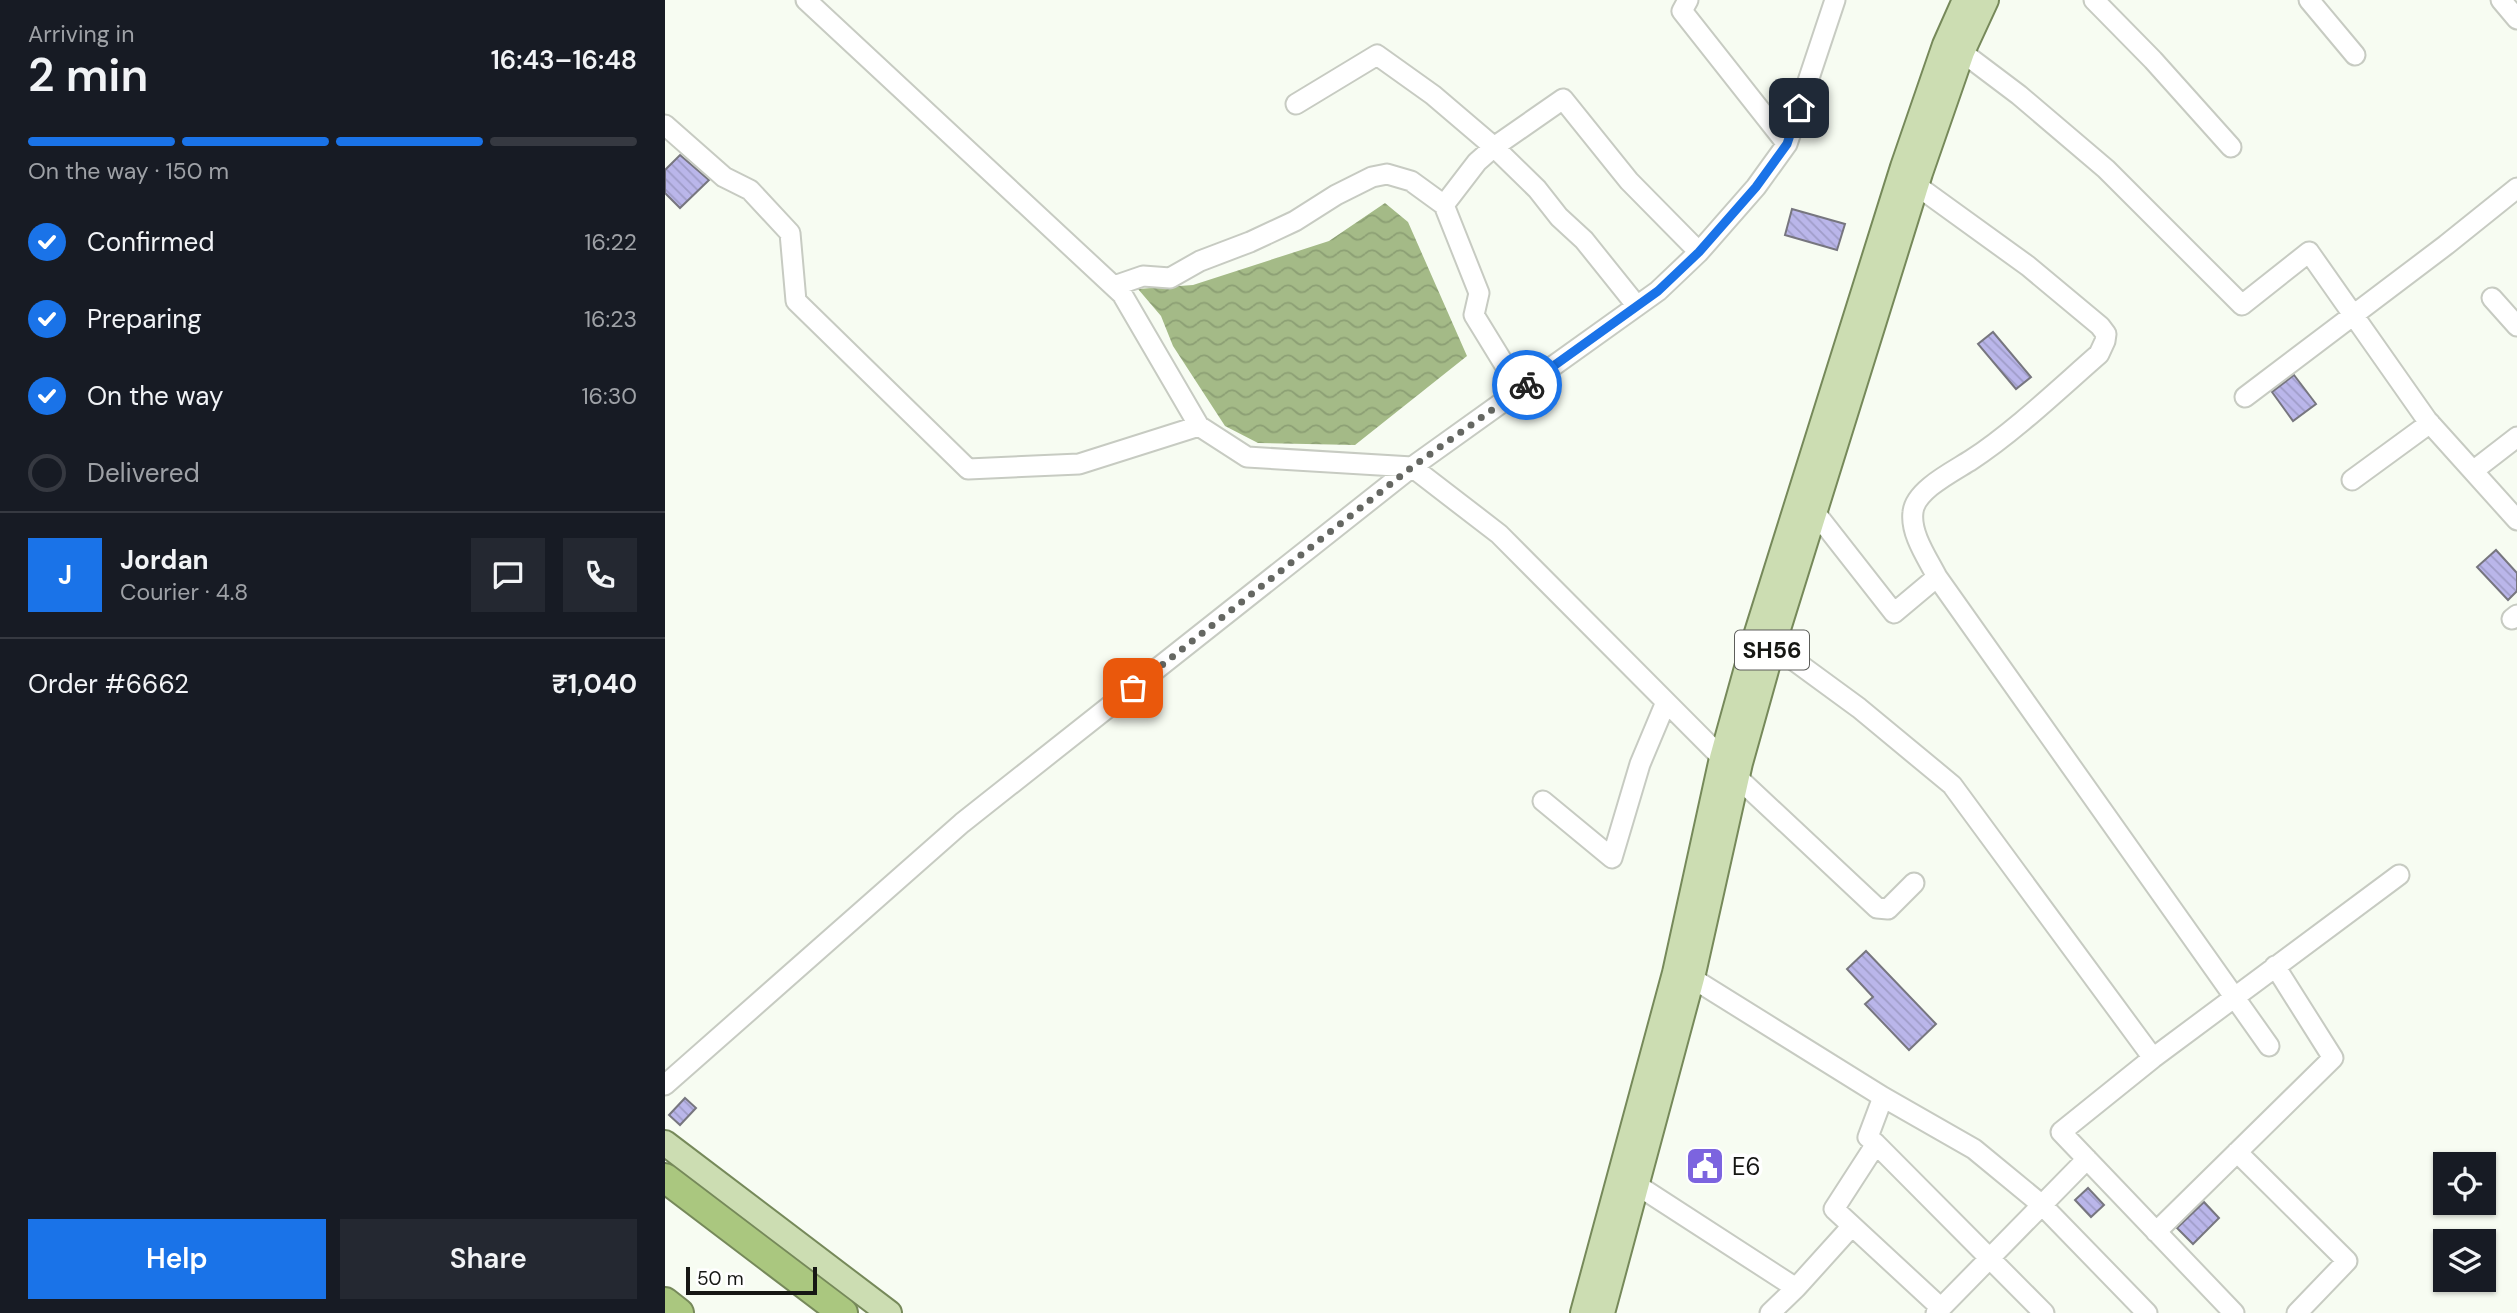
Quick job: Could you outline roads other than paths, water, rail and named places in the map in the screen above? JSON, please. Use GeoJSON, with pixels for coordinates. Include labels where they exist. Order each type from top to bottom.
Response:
{"type":"FeatureCollection","features":[{"type":"Feature","properties":{"kind":"highway"},"geometry":{"type":"LineString","coordinates":[[665,1178],[843,1313]]}},
{"type":"Feature","properties":{"kind":"highway"},"geometry":{"type":"LineString","coordinates":[[665,1303],[679,1313]]}},
{"type":"Feature","properties":{"kind":"main road","name":"SH56"},"geometry":{"type":"LineString","coordinates":[[1583,1313],[1764,642],[1903,167],[1945,45],[1965,0]]}},
{"type":"Feature","properties":{"kind":"main road","name":"SH56"},"geometry":{"type":"LineString","coordinates":[[1764,642],[1814,511],[1916,185],[1962,52],[1986,0]]}},
{"type":"Feature","properties":{"kind":"main road","name":"SH56"},"geometry":{"type":"LineString","coordinates":[[1602,1313],[1692,978],[1729,768]]}},
{"type":"Feature","properties":{"kind":"main road"},"geometry":{"type":"LineString","coordinates":[[665,1143],[889,1313]]}},
{"type":"Feature","properties":{"kind":"street"},"geometry":{"type":"LineString","coordinates":[[806,0],[1122,293],[1199,426],[1247,457],[1412,467],[1499,534],[1729,768],[1877,908],[1888,909],[1914,883]]}},
{"type":"Feature","properties":{"kind":"street"},"geometry":{"type":"LineString","coordinates":[[1688,0],[1682,11],[1787,144]]}},
{"type":"Feature","properties":{"kind":"street"},"geometry":{"type":"LineString","coordinates":[[665,1085],[962,823],[1412,467],[1658,291],[1699,252],[1756,187],[1787,144],[1835,0]]}},
{"type":"Feature","properties":{"kind":"street"},"geometry":{"type":"LineString","coordinates":[[2094,0],[2153,60],[2231,147]]}},
{"type":"Feature","properties":{"kind":"street"},"geometry":{"type":"LineString","coordinates":[[2309,0],[2355,55]]}},
{"type":"Feature","properties":{"kind":"street"},"geometry":{"type":"LineString","coordinates":[[2501,0],[2517,19]]}},
{"type":"Feature","properties":{"kind":"street"},"geometry":{"type":"LineString","coordinates":[[1962,52],[2019,95],[2106,169],[2242,305],[2309,252],[2430,423],[2517,520]]}},
{"type":"Feature","properties":{"kind":"street"},"geometry":{"type":"LineString","coordinates":[[1296,104],[1377,55],[1433,95],[1494,147],[1584,240],[1637,306]]}},
{"type":"Feature","properties":{"kind":"street"},"geometry":{"type":"LineString","coordinates":[[1444,205],[1477,162],[1563,99],[1629,181],[1699,252]]}},
{"type":"Feature","properties":{"kind":"street"},"geometry":{"type":"LineString","coordinates":[[665,125],[724,177],[750,190],[790,233],[796,301],[968,469],[1079,464],[1199,426]]}},
{"type":"Feature","properties":{"kind":"street"},"geometry":{"type":"LineString","coordinates":[[1114,286],[1143,276],[1170,278],[1201,261],[1295,221],[1336,195],[1380,175],[1404,177],[1444,205],[1479,293],[1474,315],[1520,390]]}},
{"type":"Feature","properties":{"kind":"street"},"geometry":{"type":"LineString","coordinates":[[1916,185],[2028,266],[2106,334],[2099,354],[1982,453],[1932,486],[1918,499],[1913,512],[1916,534],[1937,577],[2269,1046]]}},
{"type":"Feature","properties":{"kind":"street"},"geometry":{"type":"LineString","coordinates":[[2245,397],[2354,316],[2517,188]]}},
{"type":"Feature","properties":{"kind":"street"},"geometry":{"type":"LineString","coordinates":[[2492,298],[2517,326]]}},
{"type":"Feature","properties":{"kind":"street"},"geometry":{"type":"LineString","coordinates":[[2352,481],[2430,423]]}},
{"type":"Feature","properties":{"kind":"street"},"geometry":{"type":"LineString","coordinates":[[2473,471],[2517,437]]}},
{"type":"Feature","properties":{"kind":"street"},"geometry":{"type":"LineString","coordinates":[[1814,511],[1894,613],[1937,577]]}},
{"type":"Feature","properties":{"kind":"street"},"geometry":{"type":"LineString","coordinates":[[1764,642],[1859,708],[1952,785],[2153,1058]]}},
{"type":"Feature","properties":{"kind":"street"},"geometry":{"type":"LineString","coordinates":[[1543,801],[1612,858],[1640,764],[1666,702]]}},
{"type":"Feature","properties":{"kind":"street"},"geometry":{"type":"LineString","coordinates":[[2234,1313],[2061,1132],[2234,996],[2399,875]]}},
{"type":"Feature","properties":{"kind":"street"},"geometry":{"type":"LineString","coordinates":[[2156,1232],[2333,1058],[2275,966]]}},
{"type":"Feature","properties":{"kind":"street"},"geometry":{"type":"LineString","coordinates":[[1692,978],[1883,1097],[1974,1149],[2042,1205],[2147,1313]]}},
{"type":"Feature","properties":{"kind":"street"},"geometry":{"type":"LineString","coordinates":[[1883,1097],[1868,1137],[2044,1313]]}},
{"type":"Feature","properties":{"kind":"street"},"geometry":{"type":"LineString","coordinates":[[1876,1144],[1834,1209],[1939,1311],[2087,1159]]}},
{"type":"Feature","properties":{"kind":"street"},"geometry":{"type":"LineString","coordinates":[[2238,1152],[2347,1261],[2297,1313]]}},
{"type":"Feature","properties":{"kind":"street"},"geometry":{"type":"LineString","coordinates":[[1637,1185],[1796,1287]]}},
{"type":"Feature","properties":{"kind":"street"},"geometry":{"type":"LineString","coordinates":[[1770,1313],[1852,1226]]}},
{"type":"Feature","properties":{"kind":"water"},"geometry":{"type":"Polygon","coordinates":[[[1385,203],[1408,222],[1467,356],[1355,445],[1258,443],[1225,426],[1173,346],[1161,316],[1138,289],[1193,285],[1329,241],[1385,203]]]}},
{"type":"Feature","properties":{"kind":"place","name":"E6"},"geometry":{"type":"Point","coordinates":[1705,1166]}}]}
